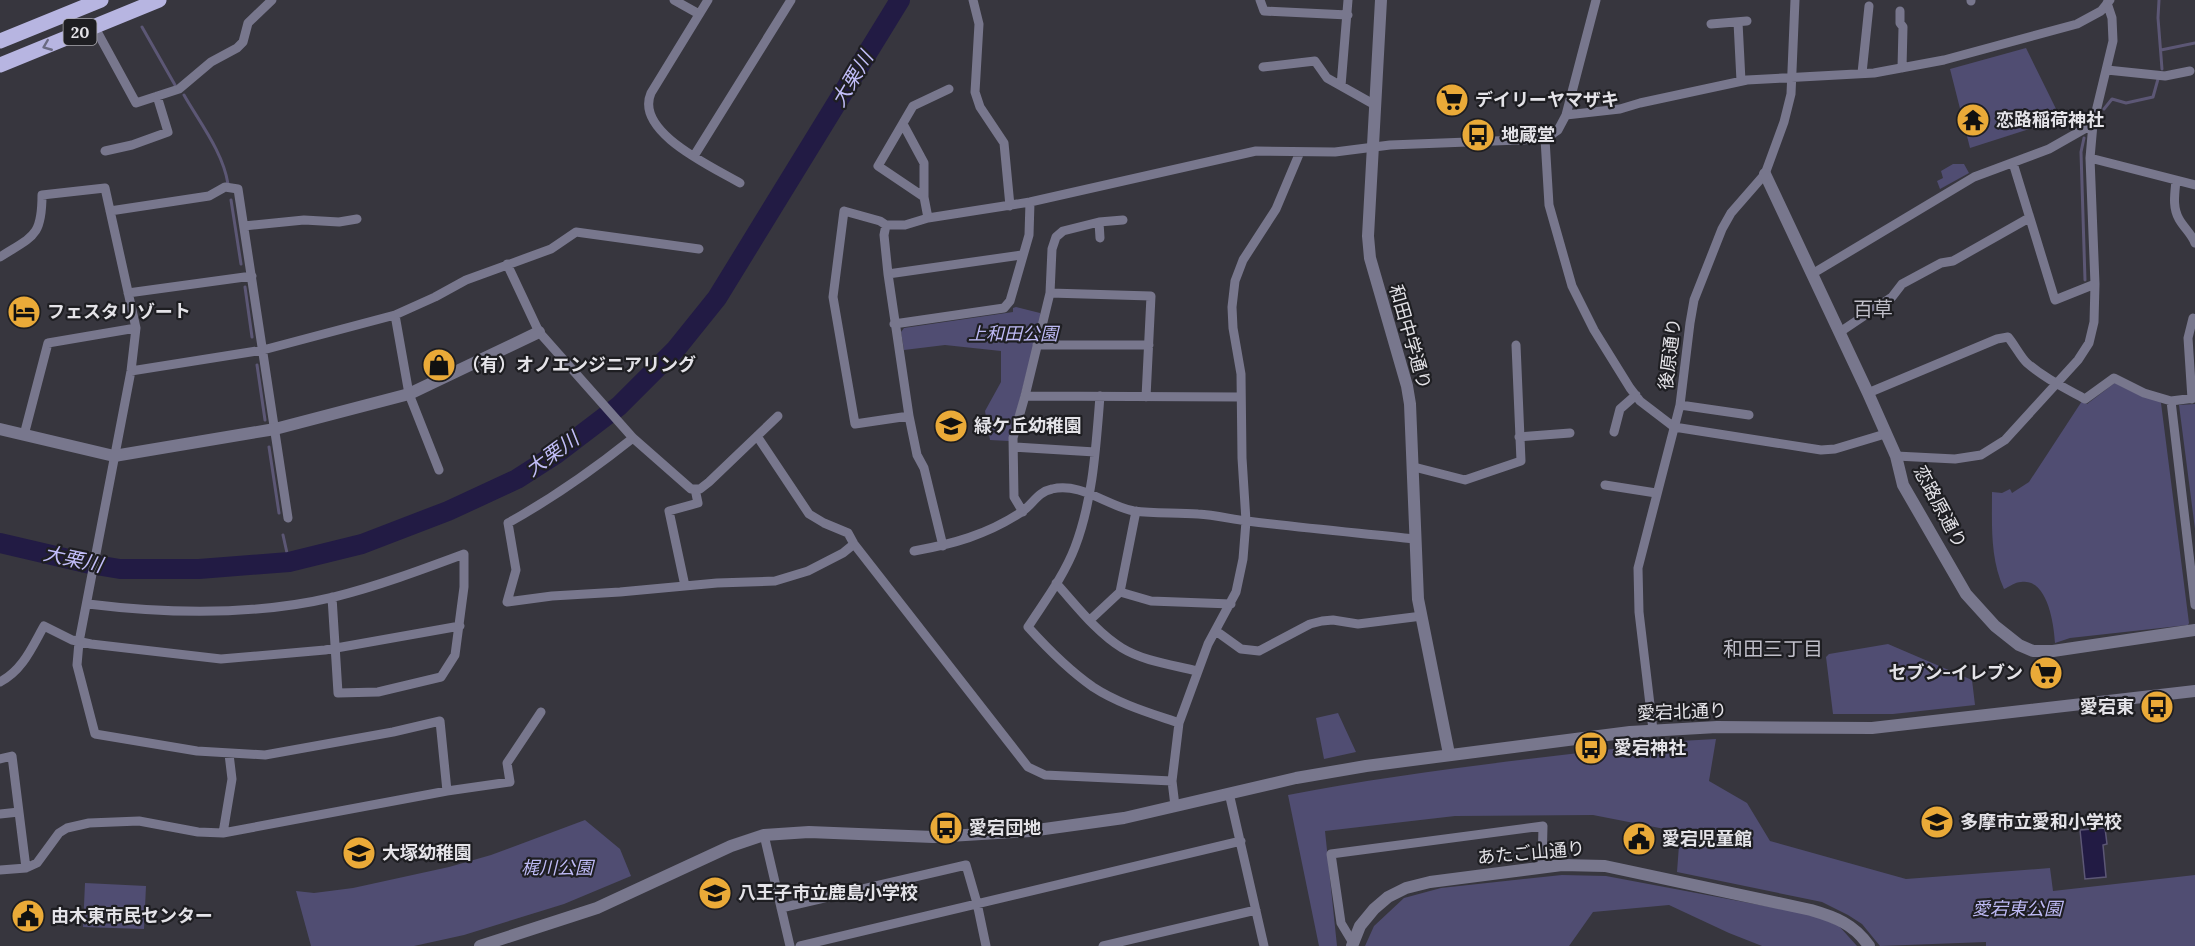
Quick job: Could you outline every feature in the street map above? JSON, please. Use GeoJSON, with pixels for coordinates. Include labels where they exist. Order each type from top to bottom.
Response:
{"type":"FeatureCollection","features":[{"type":"Feature","properties":{"kind":"main road","name":"20"},"geometry":{"type":"LineString","coordinates":[[0,41],[101,0]]}},
{"type":"Feature","properties":{"kind":"main road","name":"20"},"geometry":{"type":"LineString","coordinates":[[0,65],[159,0]]}},
{"type":"Feature","properties":{"kind":"street"},"geometry":{"type":"LineString","coordinates":[[94,26],[136,103],[179,89],[211,62],[237,48],[243,42],[248,23],[272,0]]}},
{"type":"Feature","properties":{"kind":"street"},"geometry":{"type":"LineString","coordinates":[[674,0],[699,14]]}},
{"type":"Feature","properties":{"kind":"street"},"geometry":{"type":"LineString","coordinates":[[708,0],[647,100],[649,112],[668,141],[740,183]]}},
{"type":"Feature","properties":{"kind":"street"},"geometry":{"type":"LineString","coordinates":[[694,156],[791,0]]}},
{"type":"Feature","properties":{"kind":"street"},"geometry":{"type":"LineString","coordinates":[[973,0],[979,24],[975,92],[980,107],[1004,142],[1010,206]]}},
{"type":"Feature","properties":{"kind":"street"},"geometry":{"type":"LineString","coordinates":[[1260,0],[1264,11],[1348,15]]}},
{"type":"Feature","properties":{"kind":"street"},"geometry":{"type":"LineString","coordinates":[[1341,86],[1348,0]]}},
{"type":"Feature","properties":{"kind":"street","name":"和田中学通り"},"geometry":{"type":"LineString","coordinates":[[1381,0],[1368,236],[1370,258],[1407,386],[1410,404],[1416,573],[1422,616],[1449,754]]}},
{"type":"Feature","properties":{"kind":"street"},"geometry":{"type":"LineString","coordinates":[[909,416],[855,424],[832,297],[844,211],[880,221],[886,225],[905,225],[928,218],[1030,202],[1241,153],[1256,151],[1335,152],[1373,147],[1545,139],[1558,130],[1566,115],[1596,0]]}},
{"type":"Feature","properties":{"kind":"street","name":"後原通り"},"geometry":{"type":"LineString","coordinates":[[1653,730],[1639,612],[1638,568],[1680,405],[1690,322],[1698,290],[1712,252],[1731,213],[1765,174],[1784,122],[1791,94],[1795,0]]}},
{"type":"Feature","properties":{"kind":"street"},"geometry":{"type":"LineString","coordinates":[[1566,115],[1620,109],[1741,81],[1862,73],[1902,68],[1974,53],[2077,24],[2101,11],[2108,2]]}},
{"type":"Feature","properties":{"kind":"street"},"geometry":{"type":"LineString","coordinates":[[1896,456],[1955,459],[1981,455],[2005,441],[2078,360],[2089,343],[2094,322],[2095,284],[2090,158],[2093,124],[2113,41],[2112,18],[2108,2]]}},
{"type":"Feature","properties":{"kind":"street"},"geometry":{"type":"LineString","coordinates":[[1862,73],[1863,21],[1869,6]]}},
{"type":"Feature","properties":{"kind":"street"},"geometry":{"type":"LineString","coordinates":[[1900,11],[1900,23],[1903,27],[1902,68]]}},
{"type":"Feature","properties":{"kind":"street"},"geometry":{"type":"LineString","coordinates":[[1711,24],[1742,21],[1741,81]]}},
{"type":"Feature","properties":{"kind":"street"},"geometry":{"type":"LineString","coordinates":[[1263,67],[1315,61],[1327,78],[1375,105]]}},
{"type":"Feature","properties":{"kind":"street"},"geometry":{"type":"LineString","coordinates":[[2107,70],[2165,76],[2190,71]]}},
{"type":"Feature","properties":{"kind":"street"},"geometry":{"type":"LineString","coordinates":[[924,197],[878,166],[913,106],[950,89]]}},
{"type":"Feature","properties":{"kind":"street"},"geometry":{"type":"LineString","coordinates":[[105,151],[132,146],[168,132],[157,96]]}},
{"type":"Feature","properties":{"kind":"street"},"geometry":{"type":"LineString","coordinates":[[903,124],[924,163],[924,197],[928,218]]}},
{"type":"Feature","properties":{"kind":"street"},"geometry":{"type":"LineString","coordinates":[[1812,274],[1974,177],[2049,149],[2093,124]]}},
{"type":"Feature","properties":{"kind":"street"},"geometry":{"type":"LineString","coordinates":[[1545,139],[1549,205],[1572,286],[1594,330],[1636,395],[1665,422],[1674,427],[1821,450],[1835,449],[1885,434]]}},
{"type":"Feature","properties":{"kind":"street"},"geometry":{"type":"LineString","coordinates":[[1175,806],[1172,781],[1179,723],[1197,671],[1236,592],[1243,559],[1246,521],[1241,374],[1233,328],[1232,307],[1235,280],[1243,260],[1276,209],[1300,152]]}},
{"type":"Feature","properties":{"kind":"street"},"geometry":{"type":"LineString","coordinates":[[2090,158],[2195,185]]}},
{"type":"Feature","properties":{"kind":"street"},"geometry":{"type":"LineString","coordinates":[[2013,163],[2055,300],[2095,284]]}},
{"type":"Feature","properties":{"kind":"street","name":"恋路原通り"},"geometry":{"type":"LineString","coordinates":[[1765,174],[1896,456],[1903,485],[1966,594],[1995,626],[2019,645],[2033,651],[2053,651],[2195,630]]}},
{"type":"Feature","properties":{"kind":"street"},"geometry":{"type":"LineString","coordinates":[[2176,180],[2174,205],[2179,219],[2192,234],[2195,243]]}},
{"type":"Feature","properties":{"kind":"street"},"geometry":{"type":"LineString","coordinates":[[110,211],[209,195],[225,187],[238,189],[288,518]]}},
{"type":"Feature","properties":{"kind":"street"},"geometry":{"type":"LineString","coordinates":[[0,257],[34,235],[42,218],[42,195],[105,188],[136,328],[131,371],[79,642],[77,665],[94,734],[229,754],[265,755],[440,721],[447,791]]}},
{"type":"Feature","properties":{"kind":"street"},"geometry":{"type":"LineString","coordinates":[[894,324],[1004,308],[1010,301],[1029,235],[1030,202]]}},
{"type":"Feature","properties":{"kind":"street"},"geometry":{"type":"LineString","coordinates":[[1840,332],[1892,297],[1902,284],[1941,263],[1953,261],[2029,218]]}},
{"type":"Feature","properties":{"kind":"street"},"geometry":{"type":"LineString","coordinates":[[244,226],[304,220],[339,222],[357,219]]}},
{"type":"Feature","properties":{"kind":"street"},"geometry":{"type":"LineString","coordinates":[[1023,512],[1014,497],[1013,438],[1050,293],[1052,249],[1056,237],[1063,231],[1099,222],[1123,220]]}},
{"type":"Feature","properties":{"kind":"street"},"geometry":{"type":"LineString","coordinates":[[1099,222],[1100,238]]}},
{"type":"Feature","properties":{"kind":"street"},"geometry":{"type":"LineString","coordinates":[[886,225],[884,235],[894,324],[909,416],[917,455],[924,468],[944,546]]}},
{"type":"Feature","properties":{"kind":"street"},"geometry":{"type":"LineString","coordinates":[[131,371],[263,350],[395,315],[465,280],[551,249],[576,232],[699,249]]}},
{"type":"Feature","properties":{"kind":"street"},"geometry":{"type":"LineString","coordinates":[[888,274],[1022,255]]}},
{"type":"Feature","properties":{"kind":"street"},"geometry":{"type":"LineString","coordinates":[[507,264],[539,332],[632,437],[691,489],[700,489],[709,482],[778,416]]}},
{"type":"Feature","properties":{"kind":"street"},"geometry":{"type":"LineString","coordinates":[[128,293],[252,276]]}},
{"type":"Feature","properties":{"kind":"street"},"geometry":{"type":"LineString","coordinates":[[1050,293],[1151,296],[1146,397]]}},
{"type":"Feature","properties":{"kind":"street"},"geometry":{"type":"LineString","coordinates":[[395,315],[409,394],[439,470]]}},
{"type":"Feature","properties":{"kind":"street"},"geometry":{"type":"LineString","coordinates":[[1868,393],[1997,339],[2008,337],[2025,362],[2057,384],[2085,399],[2114,378],[2144,393],[2171,401],[2193,398],[2188,338],[2193,318]]}},
{"type":"Feature","properties":{"kind":"street"},"geometry":{"type":"LineString","coordinates":[[24,435],[48,343],[136,328]]}},
{"type":"Feature","properties":{"kind":"street"},"geometry":{"type":"LineString","coordinates":[[0,429],[114,456],[275,429],[409,394],[539,332]]}},
{"type":"Feature","properties":{"kind":"street"},"geometry":{"type":"LineString","coordinates":[[1037,345],[1149,345]]}},
{"type":"Feature","properties":{"kind":"street"},"geometry":{"type":"LineString","coordinates":[[1414,467],[1465,480],[1521,461],[1516,345]]}},
{"type":"Feature","properties":{"kind":"street"},"geometry":{"type":"LineString","coordinates":[[1614,432],[1620,409],[1636,395]]}},
{"type":"Feature","properties":{"kind":"street"},"geometry":{"type":"LineString","coordinates":[[1025,396],[1241,397]]}},
{"type":"Feature","properties":{"kind":"street"},"geometry":{"type":"LineString","coordinates":[[1100,396],[1089,494],[1075,548],[1028,627],[1042,643],[1093,686],[1127,704],[1179,723]]}},
{"type":"Feature","properties":{"kind":"street"},"geometry":{"type":"LineString","coordinates":[[2171,401],[2195,605]]}},
{"type":"Feature","properties":{"kind":"street"},"geometry":{"type":"LineString","coordinates":[[1680,405],[1749,415]]}},
{"type":"Feature","properties":{"kind":"street"},"geometry":{"type":"LineString","coordinates":[[1520,437],[1570,433]]}},
{"type":"Feature","properties":{"kind":"street"},"geometry":{"type":"LineString","coordinates":[[758,436],[809,514],[849,533],[854,544],[1028,767],[1045,775],[1172,781]]}},
{"type":"Feature","properties":{"kind":"street"},"geometry":{"type":"LineString","coordinates":[[632,437],[585,476],[508,523],[516,570],[507,602],[552,596],[717,583],[775,581],[808,571],[843,553],[854,544]]}},
{"type":"Feature","properties":{"kind":"street"},"geometry":{"type":"LineString","coordinates":[[1014,447],[1095,452]]}},
{"type":"Feature","properties":{"kind":"street"},"geometry":{"type":"LineString","coordinates":[[1605,485],[1656,494]]}},
{"type":"Feature","properties":{"kind":"street"},"geometry":{"type":"LineString","coordinates":[[914,551],[944,546],[987,532],[1023,512],[1041,493],[1053,488],[1073,489],[1136,511],[1200,514],[1415,539]]}},
{"type":"Feature","properties":{"kind":"street"},"geometry":{"type":"LineString","coordinates":[[686,586],[669,511],[698,503],[695,489]]}},
{"type":"Feature","properties":{"kind":"street"},"geometry":{"type":"LineString","coordinates":[[1090,620],[1120,592],[1136,511]]}},
{"type":"Feature","properties":{"kind":"street"},"geometry":{"type":"LineString","coordinates":[[89,599],[165,611],[262,608],[332,597],[390,581],[464,554],[464,587],[455,655],[441,677],[378,692],[338,693],[332,597]]}},
{"type":"Feature","properties":{"kind":"street"},"geometry":{"type":"LineString","coordinates":[[1056,583],[1108,638],[1123,649],[1197,671]]}},
{"type":"Feature","properties":{"kind":"street"},"geometry":{"type":"LineString","coordinates":[[1120,592],[1151,601],[1231,604]]}},
{"type":"Feature","properties":{"kind":"street"},"geometry":{"type":"LineString","coordinates":[[1215,631],[1241,649],[1259,651],[1310,624],[1322,621],[1333,620],[1358,624],[1422,616]]}},
{"type":"Feature","properties":{"kind":"street"},"geometry":{"type":"LineString","coordinates":[[0,682],[13,674],[22,664],[44,626],[79,642],[221,659],[335,648],[460,626]]}},
{"type":"Feature","properties":{"kind":"street","name":"愛宕北通り"},"geometry":{"type":"LineString","coordinates":[[480,946],[597,908],[731,846],[764,835],[809,832],[901,837],[994,835],[1098,822],[1333,771],[1449,754],[1653,730],[1717,727],[1872,728],[2195,691]]}},
{"type":"Feature","properties":{"kind":"street"},"geometry":{"type":"LineString","coordinates":[[0,870],[26,868],[37,863],[59,833],[67,828],[89,823],[139,821],[198,832],[223,833],[447,791],[510,782],[507,763],[541,712]]}},
{"type":"Feature","properties":{"kind":"street"},"geometry":{"type":"LineString","coordinates":[[223,833],[232,778],[229,754]]}},
{"type":"Feature","properties":{"kind":"street"},"geometry":{"type":"LineString","coordinates":[[0,759],[12,756],[26,868]]}},
{"type":"Feature","properties":{"kind":"street"},"geometry":{"type":"LineString","coordinates":[[1229,794],[1264,946]]}},
{"type":"Feature","properties":{"kind":"street"},"geometry":{"type":"LineString","coordinates":[[0,814],[19,812]]}},
{"type":"Feature","properties":{"kind":"street"},"geometry":{"type":"LineString","coordinates":[[1352,945],[1341,923],[1331,854],[1543,826],[1542,867]]}},
{"type":"Feature","properties":{"kind":"street"},"geometry":{"type":"LineString","coordinates":[[764,835],[790,946]]}},
{"type":"Feature","properties":{"kind":"street"},"geometry":{"type":"LineString","coordinates":[[800,946],[1241,841]]}},
{"type":"Feature","properties":{"kind":"street","name":"あたご山通り"},"geometry":{"type":"LineString","coordinates":[[1352,945],[1360,926],[1374,909],[1388,897],[1406,888],[1430,882],[1573,864],[1605,866],[1837,917],[1848,924],[1869,946]]}},
{"type":"Feature","properties":{"kind":"street"},"geometry":{"type":"LineString","coordinates":[[781,908],[966,865],[986,946]]}},
{"type":"Feature","properties":{"kind":"street"},"geometry":{"type":"LineString","coordinates":[[1103,946],[1256,910]]}},
{"type":"Feature","properties":{"kind":"green space"},"geometry":{"type":"Polygon","coordinates":[[[2026,48],[2061,119],[1970,148],[1950,69],[2026,48]]]}},
{"type":"Feature","properties":{"kind":"green space"},"geometry":{"type":"Polygon","coordinates":[[[1953,164],[1964,164],[1969,173],[1940,189],[1937,181],[1943,178],[1941,171],[1953,164]]]}},
{"type":"Feature","properties":{"kind":"green space","name":"上和田公園"},"geometry":{"type":"Polygon","coordinates":[[[1013,308],[1040,313],[1041,317],[1009,441],[990,440],[985,411],[1001,382],[1001,351],[945,345],[904,350],[901,332],[904,328],[1013,312],[1013,308]]]}},
{"type":"Feature","properties":{"kind":"green space"},"geometry":{"type":"Polygon","coordinates":[[[2116,382],[2158,399],[2161,403],[2189,623],[2188,625],[2070,638],[2055,643],[2048,604],[2038,587],[2021,582],[2004,589],[1994,554],[1992,492],[2002,493],[2010,489],[2012,493],[2029,482],[2082,401],[2087,404],[2116,382]]]}},
{"type":"Feature","properties":{"kind":"green space"},"geometry":{"type":"Polygon","coordinates":[[[2195,404],[2195,529],[2179,405],[2195,404]]]}},
{"type":"Feature","properties":{"kind":"green space"},"geometry":{"type":"Polygon","coordinates":[[[1888,644],[1972,680],[1975,705],[1893,714],[1833,714],[1826,657],[1829,654],[1888,644]]]}},
{"type":"Feature","properties":{"kind":"green space"},"geometry":{"type":"Polygon","coordinates":[[[1338,713],[1356,752],[1324,759],[1316,718],[1338,713]]]}},
{"type":"Feature","properties":{"kind":"green space","name":"愛宕東公園"},"geometry":{"type":"Polygon","coordinates":[[[1716,739],[1709,781],[1747,803],[1770,841],[1906,879],[2050,868],[2053,891],[2195,875],[2195,946],[1986,946],[1986,942],[1880,946],[1862,924],[1822,902],[1677,872],[1680,832],[1593,815],[1455,816],[1325,831],[1337,946],[1319,946],[1288,795],[1385,778],[1483,765],[1680,741],[1716,739]]]}},
{"type":"Feature","properties":{"kind":"green space","name":"梶川公園"},"geometry":{"type":"Polygon","coordinates":[[[585,820],[620,849],[631,876],[564,904],[464,935],[414,946],[311,946],[296,891],[314,893],[353,888],[449,867],[491,855],[585,820]]]}},
{"type":"Feature","properties":{"kind":"green space"},"geometry":{"type":"Polygon","coordinates":[[[1562,875],[1606,876],[1813,915],[1839,926],[1857,946],[1762,946],[1669,905],[1593,912],[1569,946],[1365,946],[1374,926],[1404,898],[1441,888],[1562,875]]]}},
{"type":"Feature","properties":{"kind":"green space"},"geometry":{"type":"Polygon","coordinates":[[[85,883],[146,886],[144,929],[83,927],[85,883]]]}},
{"type":"Feature","properties":{"kind":"shaded area"},"geometry":{"type":"Polygon","coordinates":[[[2105,828],[2107,844],[2103,845],[2106,877],[2085,879],[2080,830],[2105,828]]]}},
{"type":"Feature","properties":{"kind":"waterway","name":"大栗川"},"geometry":{"type":"LineString","coordinates":[[0,543],[120,569],[199,569],[289,562],[362,544],[448,511],[517,479],[556,454],[619,406],[676,349],[717,298],[900,0]]}},
{"type":"Feature","properties":{"kind":"waterway"},"geometry":{"type":"LineString","coordinates":[[2159,0],[2162,69]]}},
{"type":"Feature","properties":{"kind":"waterway"},"geometry":{"type":"LineString","coordinates":[[142,27],[175,85]]}},
{"type":"Feature","properties":{"kind":"waterway"},"geometry":{"type":"LineString","coordinates":[[2161,50],[2195,43]]}},
{"type":"Feature","properties":{"kind":"waterway"},"geometry":{"type":"LineString","coordinates":[[2104,109],[2112,99],[2126,103],[2153,97],[2158,79]]}},
{"type":"Feature","properties":{"kind":"waterway"},"geometry":{"type":"LineString","coordinates":[[184,95],[216,149],[228,184]]}},
{"type":"Feature","properties":{"kind":"waterway"},"geometry":{"type":"LineString","coordinates":[[2084,138],[2081,152],[2085,280]]}},
{"type":"Feature","properties":{"kind":"waterway"},"geometry":{"type":"LineString","coordinates":[[231,200],[241,264]]}},
{"type":"Feature","properties":{"kind":"waterway"},"geometry":{"type":"LineString","coordinates":[[245,287],[252,337]]}},
{"type":"Feature","properties":{"kind":"waterway"},"geometry":{"type":"LineString","coordinates":[[257,365],[265,420]]}},
{"type":"Feature","properties":{"kind":"waterway"},"geometry":{"type":"LineString","coordinates":[[269,447],[279,513]]}},
{"type":"Feature","properties":{"kind":"waterway"},"geometry":{"type":"LineString","coordinates":[[283,535],[289,562]]}},
{"type":"Feature","properties":{"kind":"place","name":"デイリーヤマザキ"},"geometry":{"type":"Point","coordinates":[1452,100]}},
{"type":"Feature","properties":{"kind":"place","name":"恋路稲荷神社"},"geometry":{"type":"Point","coordinates":[1973,120]}},
{"type":"Feature","properties":{"kind":"place","name":"地蔵堂"},"geometry":{"type":"Point","coordinates":[1478,135]}},
{"type":"Feature","properties":{"kind":"place","name":"フェスタリゾート"},"geometry":{"type":"Point","coordinates":[24,312]}},
{"type":"Feature","properties":{"kind":"place","name":"（有）オノエンジニアリング"},"geometry":{"type":"Point","coordinates":[439,365]}},
{"type":"Feature","properties":{"kind":"place","name":"緑ケ丘幼稚園"},"geometry":{"type":"Point","coordinates":[951,426]}},
{"type":"Feature","properties":{"kind":"place","name":"セブン-イレブン"},"geometry":{"type":"Point","coordinates":[2046,673]}},
{"type":"Feature","properties":{"kind":"place","name":"愛宕東"},"geometry":{"type":"Point","coordinates":[2157,707]}},
{"type":"Feature","properties":{"kind":"place","name":"愛宕神社"},"geometry":{"type":"Point","coordinates":[1591,748]}},
{"type":"Feature","properties":{"kind":"place","name":"多摩市立愛和小学校"},"geometry":{"type":"Point","coordinates":[1937,822]}},
{"type":"Feature","properties":{"kind":"place","name":"愛宕団地"},"geometry":{"type":"Point","coordinates":[946,828]}},
{"type":"Feature","properties":{"kind":"place","name":"愛宕児童館"},"geometry":{"type":"Point","coordinates":[1639,839]}},
{"type":"Feature","properties":{"kind":"place","name":"大塚幼稚園"},"geometry":{"type":"Point","coordinates":[359,853]}},
{"type":"Feature","properties":{"kind":"place","name":"八王子市立鹿島小学校"},"geometry":{"type":"Point","coordinates":[715,893]}},
{"type":"Feature","properties":{"kind":"place","name":"由木東市民センター"},"geometry":{"type":"Point","coordinates":[28,916]}},
{"type":"Feature","properties":{"kind":"district","name":"百草"},"geometry":{"type":"Point","coordinates":[1873,309]}},
{"type":"Feature","properties":{"kind":"district","name":"和田三丁目"},"geometry":{"type":"Point","coordinates":[1773,649]}}]}
